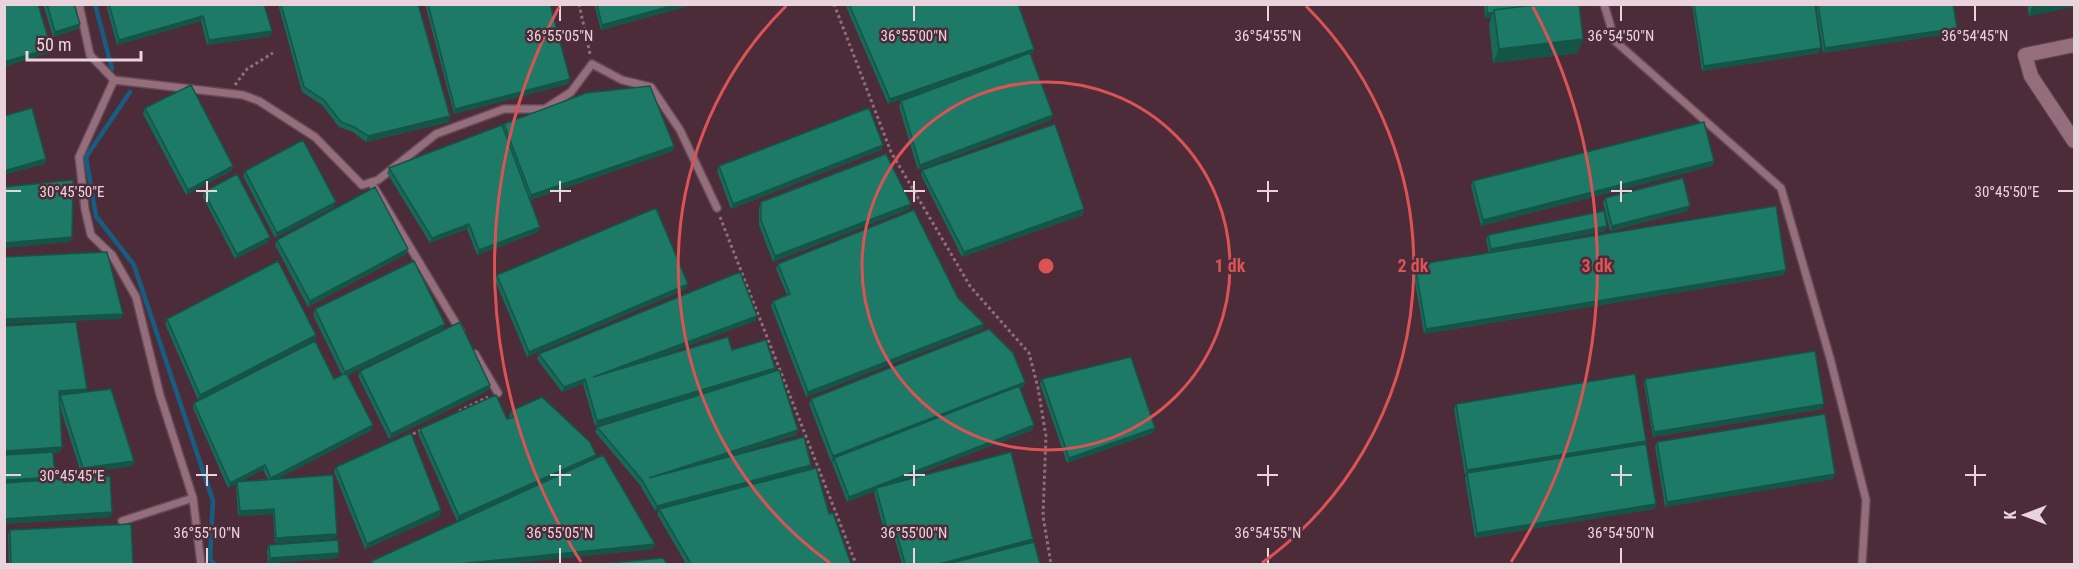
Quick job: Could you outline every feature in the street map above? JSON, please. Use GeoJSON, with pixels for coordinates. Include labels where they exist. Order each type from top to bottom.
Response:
{"type":"FeatureCollection","features":[{"type":"Feature","properties":{"kind":"street"},"geometry":{"type":"LineString","coordinates":[[2074,45],[2025,56],[2031,76],[2074,141]]}},
{"type":"Feature","properties":{"kind":"lane"},"geometry":{"type":"LineString","coordinates":[[79,4],[90,55],[114,80],[243,95],[259,101],[315,137],[362,185],[378,180],[436,134],[504,109],[545,109],[571,92],[592,64],[622,80],[651,87],[680,130],[717,208]]}},
{"type":"Feature","properties":{"kind":"lane"},"geometry":{"type":"LineString","coordinates":[[1604,4],[1615,41],[1781,188],[1830,358],[1866,500],[1862,564]]}},
{"type":"Feature","properties":{"kind":"lane"},"geometry":{"type":"LineString","coordinates":[[114,80],[78,158],[85,209],[91,235],[112,255],[136,297],[160,395],[193,498],[201,564]]}},
{"type":"Feature","properties":{"kind":"lane"},"geometry":{"type":"LineString","coordinates":[[371,182],[498,393]]}},
{"type":"Feature","properties":{"kind":"lane"},"geometry":{"type":"LineString","coordinates":[[122,521],[193,498]]}},
{"type":"Feature","properties":{"kind":"path"},"geometry":{"type":"LineString","coordinates":[[579,4],[592,64]]}},
{"type":"Feature","properties":{"kind":"path"},"geometry":{"type":"LineString","coordinates":[[834,4],[891,152],[970,286],[1029,352],[1046,436],[1043,516],[1051,564]]}},
{"type":"Feature","properties":{"kind":"path"},"geometry":{"type":"LineString","coordinates":[[229,93],[247,69],[273,53]]}},
{"type":"Feature","properties":{"kind":"path"},"geometry":{"type":"LineString","coordinates":[[717,208],[856,564]]}},
{"type":"Feature","properties":{"kind":"path"},"geometry":{"type":"LineString","coordinates":[[456,413],[498,393]]}},
{"type":"Feature","properties":{"kind":"path"},"geometry":{"type":"LineString","coordinates":[[413,434],[424,429]]}},
{"type":"Feature","properties":{"kind":"building"},"geometry":{"type":"Polygon","coordinates":[[[4,4],[38,4],[51,48],[4,62],[4,4]]]}},
{"type":"Feature","properties":{"kind":"building"},"geometry":{"type":"Polygon","coordinates":[[[47,4],[74,4],[80,24],[55,32],[47,4]]]}},
{"type":"Feature","properties":{"kind":"building"},"geometry":{"type":"Polygon","coordinates":[[[109,4],[264,4],[272,31],[209,40],[203,16],[119,40],[109,4]]]}},
{"type":"Feature","properties":{"kind":"building"},"geometry":{"type":"Polygon","coordinates":[[[281,4],[418,4],[450,116],[368,136],[341,122],[324,100],[304,87],[281,4]]]}},
{"type":"Feature","properties":{"kind":"building"},"geometry":{"type":"Polygon","coordinates":[[[428,4],[550,4],[570,79],[455,109],[428,4]]]}},
{"type":"Feature","properties":{"kind":"building"},"geometry":{"type":"Polygon","coordinates":[[[597,4],[678,4],[602,25],[597,4]]]}},
{"type":"Feature","properties":{"kind":"building"},"geometry":{"type":"Polygon","coordinates":[[[849,4],[1018,4],[1034,49],[890,99],[849,4]]]}},
{"type":"Feature","properties":{"kind":"building"},"geometry":{"type":"Polygon","coordinates":[[[1487,4],[1542,4],[1494,10],[1493,13],[1487,13],[1487,4]]]}},
{"type":"Feature","properties":{"kind":"building"},"geometry":{"type":"Polygon","coordinates":[[[1542,4],[1579,4],[1583,39],[1499,49],[1494,10],[1542,4]]]}},
{"type":"Feature","properties":{"kind":"building"},"geometry":{"type":"Polygon","coordinates":[[[1694,4],[1815,4],[1821,48],[1704,66],[1694,4]]]}},
{"type":"Feature","properties":{"kind":"building"},"geometry":{"type":"Polygon","coordinates":[[[1818,4],[1953,4],[1957,28],[1825,48],[1818,4]]]}},
{"type":"Feature","properties":{"kind":"building"},"geometry":{"type":"Polygon","coordinates":[[[1030,53],[1053,115],[920,165],[901,101],[1030,53]]]}},
{"type":"Feature","properties":{"kind":"building"},"geometry":{"type":"Polygon","coordinates":[[[191,85],[233,166],[188,190],[145,108],[191,85]]]}},
{"type":"Feature","properties":{"kind":"building"},"geometry":{"type":"Polygon","coordinates":[[[650,86],[674,146],[531,195],[504,124],[586,93],[650,86]]]}},
{"type":"Feature","properties":{"kind":"building"},"geometry":{"type":"Polygon","coordinates":[[[32,108],[46,159],[4,171],[4,116],[32,108]]]}},
{"type":"Feature","properties":{"kind":"building"},"geometry":{"type":"Polygon","coordinates":[[[869,108],[883,145],[733,204],[719,166],[869,108]]]}},
{"type":"Feature","properties":{"kind":"building"},"geometry":{"type":"Polygon","coordinates":[[[1704,122],[1714,161],[1483,220],[1473,181],[1704,122]]]}},
{"type":"Feature","properties":{"kind":"building"},"geometry":{"type":"Polygon","coordinates":[[[1055,124],[1084,209],[964,252],[922,170],[1055,124]]]}},
{"type":"Feature","properties":{"kind":"building"},"geometry":{"type":"Polygon","coordinates":[[[502,125],[540,227],[479,250],[469,224],[432,238],[389,168],[502,125]]]}},
{"type":"Feature","properties":{"kind":"building"},"geometry":{"type":"Polygon","coordinates":[[[303,140],[336,202],[277,233],[245,171],[303,140]]]}},
{"type":"Feature","properties":{"kind":"building"},"geometry":{"type":"Polygon","coordinates":[[[886,154],[911,204],[775,256],[761,220],[761,202],[886,154]]]}},
{"type":"Feature","properties":{"kind":"building"},"geometry":{"type":"Polygon","coordinates":[[[237,174],[270,237],[237,254],[204,192],[237,174]]]}},
{"type":"Feature","properties":{"kind":"building"},"geometry":{"type":"Polygon","coordinates":[[[1683,178],[1690,206],[1612,226],[1605,198],[1683,178]]]}},
{"type":"Feature","properties":{"kind":"building"},"geometry":{"type":"Polygon","coordinates":[[[73,180],[72,237],[4,243],[4,187],[73,180]]]}},
{"type":"Feature","properties":{"kind":"building"},"geometry":{"type":"Polygon","coordinates":[[[375,187],[408,249],[310,301],[277,240],[375,187]]]}},
{"type":"Feature","properties":{"kind":"building"},"geometry":{"type":"Polygon","coordinates":[[[1776,206],[1786,270],[1426,329],[1415,265],[1776,206]]]}},
{"type":"Feature","properties":{"kind":"building"},"geometry":{"type":"Polygon","coordinates":[[[656,208],[688,284],[529,352],[497,275],[656,208]]]}},
{"type":"Feature","properties":{"kind":"building"},"geometry":{"type":"Polygon","coordinates":[[[914,210],[958,298],[984,324],[808,392],[773,301],[790,294],[778,264],[914,210]]]}},
{"type":"Feature","properties":{"kind":"building"},"geometry":{"type":"Polygon","coordinates":[[[1604,211],[1607,226],[1491,249],[1488,235],[1604,211]]]}},
{"type":"Feature","properties":{"kind":"building"},"geometry":{"type":"Polygon","coordinates":[[[107,252],[123,314],[4,319],[4,257],[107,252]]]}},
{"type":"Feature","properties":{"kind":"building"},"geometry":{"type":"Polygon","coordinates":[[[278,261],[316,335],[200,395],[167,319],[278,261]]]}},
{"type":"Feature","properties":{"kind":"building"},"geometry":{"type":"Polygon","coordinates":[[[414,261],[445,324],[345,372],[315,309],[414,261]]]}},
{"type":"Feature","properties":{"kind":"building"},"geometry":{"type":"Polygon","coordinates":[[[740,272],[757,316],[593,377],[728,337],[732,350],[766,340],[775,368],[597,421],[585,379],[564,387],[539,354],[740,272]]]}},
{"type":"Feature","properties":{"kind":"building"},"geometry":{"type":"Polygon","coordinates":[[[76,322],[87,389],[59,391],[62,447],[4,451],[4,326],[76,322]]]}},
{"type":"Feature","properties":{"kind":"building"},"geometry":{"type":"Polygon","coordinates":[[[460,322],[490,385],[391,434],[360,371],[460,322]]]}},
{"type":"Feature","properties":{"kind":"building"},"geometry":{"type":"Polygon","coordinates":[[[989,329],[1013,353],[1025,382],[833,456],[811,399],[989,329]]]}},
{"type":"Feature","properties":{"kind":"building"},"geometry":{"type":"Polygon","coordinates":[[[315,341],[334,379],[346,373],[373,425],[271,478],[265,465],[230,483],[194,403],[315,341]]]}},
{"type":"Feature","properties":{"kind":"building"},"geometry":{"type":"Polygon","coordinates":[[[1815,351],[1824,404],[1654,432],[1645,379],[1815,351]]]}},
{"type":"Feature","properties":{"kind":"building"},"geometry":{"type":"Polygon","coordinates":[[[1131,357],[1155,428],[1069,458],[1042,379],[1131,357]]]}},
{"type":"Feature","properties":{"kind":"building"},"geometry":{"type":"Polygon","coordinates":[[[779,370],[798,430],[649,478],[804,437],[811,465],[657,506],[642,480],[597,427],[779,370]]]}},
{"type":"Feature","properties":{"kind":"building"},"geometry":{"type":"Polygon","coordinates":[[[1635,374],[1646,441],[1467,470],[1456,404],[1635,374]]]}},
{"type":"Feature","properties":{"kind":"building"},"geometry":{"type":"Polygon","coordinates":[[[1019,386],[1034,425],[849,497],[834,458],[1019,386]]]}},
{"type":"Feature","properties":{"kind":"building"},"geometry":{"type":"Polygon","coordinates":[[[111,389],[134,461],[83,468],[60,395],[111,389]]]}},
{"type":"Feature","properties":{"kind":"building"},"geometry":{"type":"Polygon","coordinates":[[[496,395],[507,419],[514,417],[511,411],[542,397],[590,442],[596,455],[459,516],[420,429],[496,395]]]}},
{"type":"Feature","properties":{"kind":"building"},"geometry":{"type":"Polygon","coordinates":[[[1825,414],[1835,474],[1667,502],[1657,442],[1825,414]]]}},
{"type":"Feature","properties":{"kind":"building"},"geometry":{"type":"Polygon","coordinates":[[[411,433],[441,510],[367,544],[336,467],[411,433]]]}},
{"type":"Feature","properties":{"kind":"building"},"geometry":{"type":"Polygon","coordinates":[[[1646,444],[1656,504],[1477,533],[1467,473],[1646,444]]]}},
{"type":"Feature","properties":{"kind":"building"},"geometry":{"type":"Polygon","coordinates":[[[53,452],[55,477],[4,480],[4,455],[53,452]]]}},
{"type":"Feature","properties":{"kind":"building"},"geometry":{"type":"Polygon","coordinates":[[[1011,452],[1033,539],[939,564],[905,564],[896,530],[888,533],[876,488],[1011,452]]]}},
{"type":"Feature","properties":{"kind":"building"},"geometry":{"type":"Polygon","coordinates":[[[603,455],[655,544],[458,564],[373,564],[372,561],[603,455]]]}},
{"type":"Feature","properties":{"kind":"building"},"geometry":{"type":"Polygon","coordinates":[[[816,468],[829,514],[833,513],[851,564],[691,564],[659,509],[816,468]]]}},
{"type":"Feature","properties":{"kind":"building"},"geometry":{"type":"Polygon","coordinates":[[[333,475],[337,534],[276,538],[274,509],[240,511],[237,482],[333,475]]]}},
{"type":"Feature","properties":{"kind":"building"},"geometry":{"type":"Polygon","coordinates":[[[110,476],[112,512],[4,519],[4,483],[110,476]]]}},
{"type":"Feature","properties":{"kind":"building"},"geometry":{"type":"Polygon","coordinates":[[[131,524],[133,564],[11,564],[10,530],[131,524]]]}},
{"type":"Feature","properties":{"kind":"building"},"geometry":{"type":"Polygon","coordinates":[[[338,540],[339,553],[270,558],[269,545],[338,540]]]}},
{"type":"Feature","properties":{"kind":"building"},"geometry":{"type":"Polygon","coordinates":[[[1034,542],[1040,564],[948,564],[1034,542]]]}},
{"type":"Feature","properties":{"kind":"building"},"geometry":{"type":"Polygon","coordinates":[[[663,558],[667,564],[600,564],[663,558]]]}},
{"type":"Feature","properties":{"kind":"waterway"},"geometry":{"type":"LineString","coordinates":[[95,4],[112,69]]}},
{"type":"Feature","properties":{"kind":"waterway"},"geometry":{"type":"LineString","coordinates":[[130,92],[86,157],[96,216],[134,265],[213,501],[210,559],[214,564]]}}]}
